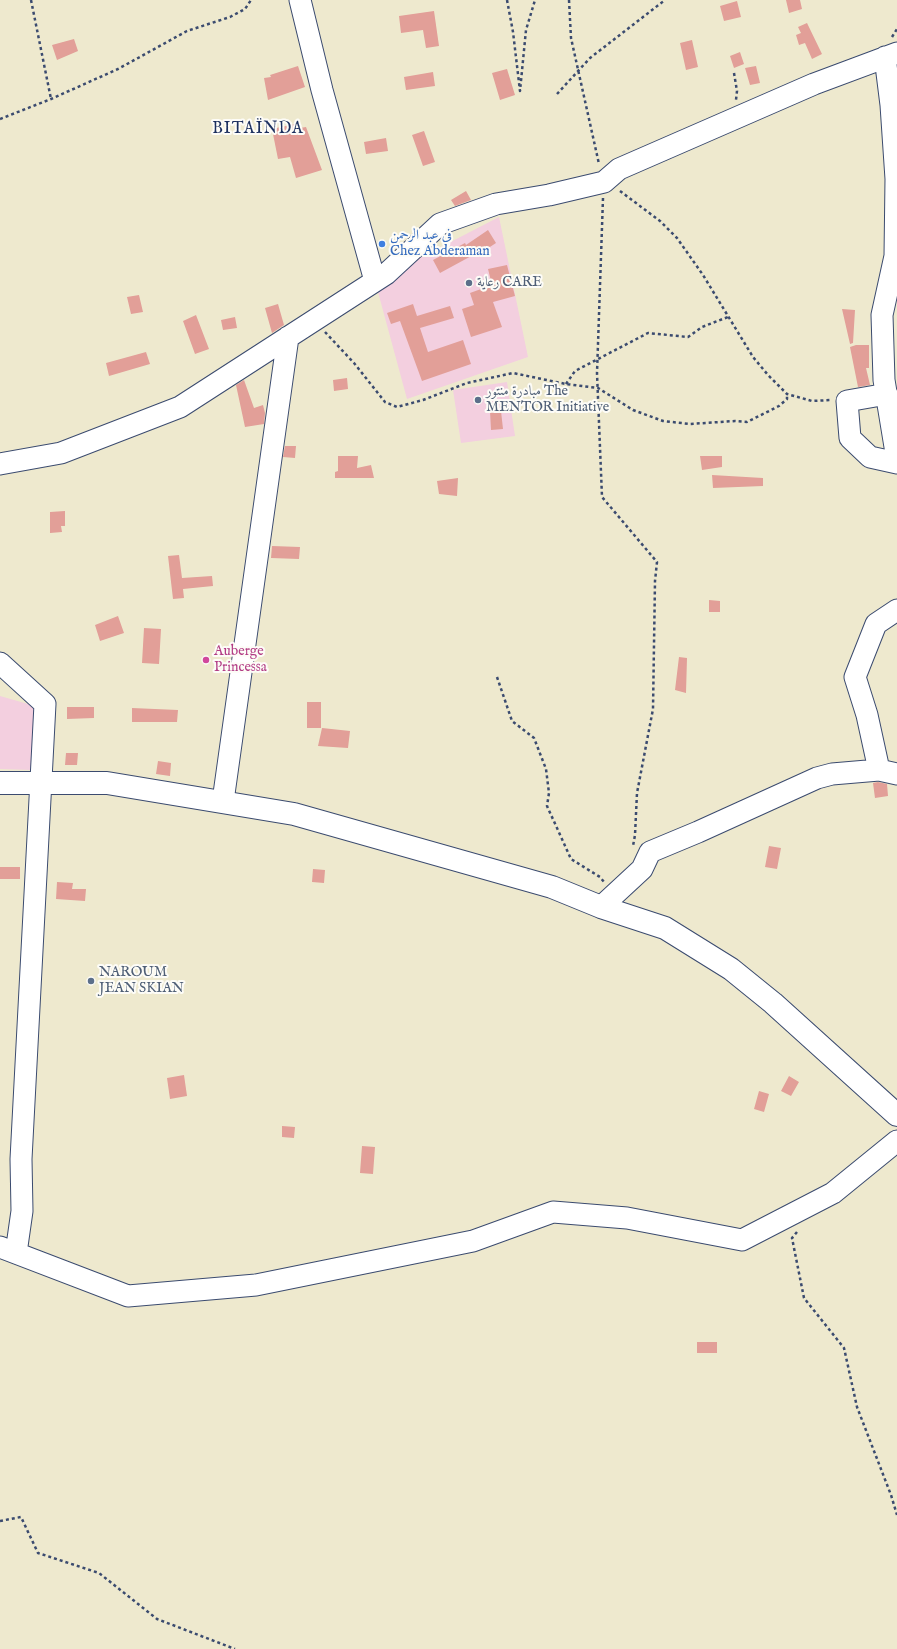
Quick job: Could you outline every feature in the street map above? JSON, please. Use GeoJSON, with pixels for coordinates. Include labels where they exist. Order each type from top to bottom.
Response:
{"type":"FeatureCollection","features":[{"type":"Feature","properties":{"kind":"main road"},"geometry":{"type":"LineString","coordinates":[[0,783],[108,783],[294,814],[552,887],[601,907],[665,928],[731,969],[774,1003],[897,1116]]}},
{"type":"Feature","properties":{"kind":"street"},"geometry":{"type":"LineString","coordinates":[[300,0],[322,90],[375,281]]}},
{"type":"Feature","properties":{"kind":"street"},"geometry":{"type":"LineString","coordinates":[[0,464],[61,453],[180,407],[386,274],[440,224],[496,204],[549,195],[604,182],[619,169],[814,84],[891,55],[891,105],[896,179],[895,256],[882,315],[884,380],[897,459]]}},
{"type":"Feature","properties":{"kind":"street"},"geometry":{"type":"LineString","coordinates":[[223,801],[288,337]]}},
{"type":"Feature","properties":{"kind":"street"},"geometry":{"type":"LineString","coordinates":[[887,394],[847,401],[850,438],[870,457],[897,463]]}},
{"type":"Feature","properties":{"kind":"street"},"geometry":{"type":"LineString","coordinates":[[601,907],[642,869],[650,852],[817,778],[832,774],[888,772],[855,677],[876,624],[897,610]]}},
{"type":"Feature","properties":{"kind":"street"},"geometry":{"type":"LineString","coordinates":[[0,664],[45,704],[21,1159],[22,1211],[8,1250],[128,1296],[264,1284],[473,1241],[553,1212],[627,1218],[742,1240],[833,1193],[897,1141]]}},
{"type":"Feature","properties":{"kind":"path"},"geometry":{"type":"LineString","coordinates":[[32,0],[51,99]]}},
{"type":"Feature","properties":{"kind":"path"},"geometry":{"type":"LineString","coordinates":[[0,119],[51,99],[118,69],[187,31],[230,17],[245,9],[251,0]]}},
{"type":"Feature","properties":{"kind":"path"},"geometry":{"type":"LineString","coordinates":[[507,0],[513,32],[520,91],[526,30],[535,0]]}},
{"type":"Feature","properties":{"kind":"path"},"geometry":{"type":"LineString","coordinates":[[569,0],[571,38],[604,182],[598,359],[602,497],[657,562],[655,581],[653,710],[637,793],[633,848]]}},
{"type":"Feature","properties":{"kind":"path"},"geometry":{"type":"LineString","coordinates":[[557,94],[590,58],[665,0]]}},
{"type":"Feature","properties":{"kind":"path"},"geometry":{"type":"LineString","coordinates":[[734,73],[737,91],[734,119]]}},
{"type":"Feature","properties":{"kind":"path"},"geometry":{"type":"LineString","coordinates":[[604,182],[627,196],[660,221],[677,238],[703,275],[753,357],[787,394],[812,401],[847,401]]}},
{"type":"Feature","properties":{"kind":"path"},"geometry":{"type":"LineString","coordinates":[[566,384],[575,371],[648,333],[688,337],[702,327],[728,317]]}},
{"type":"Feature","properties":{"kind":"path"},"geometry":{"type":"LineString","coordinates":[[314,320],[354,363],[385,402],[397,407],[423,400],[466,383],[513,373],[566,384],[598,388],[634,410],[663,421],[690,424],[735,421],[747,422],[779,406],[787,399],[787,394]]}},
{"type":"Feature","properties":{"kind":"path"},"geometry":{"type":"LineString","coordinates":[[497,677],[512,721],[534,738],[546,769],[549,794],[547,806],[571,859],[600,876],[604,882]]}},
{"type":"Feature","properties":{"kind":"path"},"geometry":{"type":"LineString","coordinates":[[802,1227],[792,1238],[804,1298],[844,1348],[857,1407],[891,1495],[897,1515]]}},
{"type":"Feature","properties":{"kind":"path"},"geometry":{"type":"LineString","coordinates":[[0,1521],[21,1517],[38,1554],[99,1573],[157,1619],[235,1649]]}},
{"type":"Feature","properties":{"kind":"shaded area"},"geometry":{"type":"Polygon","coordinates":[[[499,217],[528,357],[407,399],[375,281],[499,217]]]}},
{"type":"Feature","properties":{"kind":"shaded area"},"geometry":{"type":"Polygon","coordinates":[[[507,382],[515,436],[461,443],[453,390],[507,382]]]}},
{"type":"Feature","properties":{"kind":"shaded area"},"geometry":{"type":"Polygon","coordinates":[[[0,696],[35,706],[32,770],[0,769],[0,696]]]}},
{"type":"Feature","properties":{"kind":"building"},"geometry":{"type":"Polygon","coordinates":[[[786,0],[800,0],[802,9],[789,13],[786,0]]]}},
{"type":"Feature","properties":{"kind":"building"},"geometry":{"type":"Polygon","coordinates":[[[737,1],[741,17],[724,21],[720,6],[737,1]]]}},
{"type":"Feature","properties":{"kind":"building"},"geometry":{"type":"Polygon","coordinates":[[[434,11],[439,46],[426,48],[423,30],[401,33],[399,16],[434,11]]]}},
{"type":"Feature","properties":{"kind":"building"},"geometry":{"type":"Polygon","coordinates":[[[807,23],[822,54],[812,59],[805,43],[799,45],[796,35],[801,33],[798,27],[807,23]]]}},
{"type":"Feature","properties":{"kind":"building"},"geometry":{"type":"Polygon","coordinates":[[[74,39],[78,51],[57,60],[52,45],[74,39]]]}},
{"type":"Feature","properties":{"kind":"building"},"geometry":{"type":"Polygon","coordinates":[[[692,40],[698,67],[686,70],[680,43],[692,40]]]}},
{"type":"Feature","properties":{"kind":"building"},"geometry":{"type":"Polygon","coordinates":[[[740,52],[744,64],[734,68],[730,56],[740,52]]]}},
{"type":"Feature","properties":{"kind":"building"},"geometry":{"type":"Polygon","coordinates":[[[298,66],[305,87],[268,100],[264,78],[271,77],[270,75],[298,66]]]}},
{"type":"Feature","properties":{"kind":"building"},"geometry":{"type":"Polygon","coordinates":[[[756,66],[760,83],[750,85],[745,68],[756,66]]]}},
{"type":"Feature","properties":{"kind":"building"},"geometry":{"type":"Polygon","coordinates":[[[507,69],[515,95],[500,100],[492,73],[507,69]]]}},
{"type":"Feature","properties":{"kind":"building"},"geometry":{"type":"Polygon","coordinates":[[[433,72],[435,86],[406,90],[404,77],[433,72]]]}},
{"type":"Feature","properties":{"kind":"building"},"geometry":{"type":"Polygon","coordinates":[[[299,123],[300,128],[306,127],[322,170],[296,178],[290,157],[278,159],[272,129],[299,123]]]}},
{"type":"Feature","properties":{"kind":"building"},"geometry":{"type":"Polygon","coordinates":[[[424,131],[435,162],[423,166],[412,135],[424,131]]]}},
{"type":"Feature","properties":{"kind":"building"},"geometry":{"type":"Polygon","coordinates":[[[386,138],[388,151],[366,154],[364,142],[386,138]]]}},
{"type":"Feature","properties":{"kind":"building"},"geometry":{"type":"Polygon","coordinates":[[[466,191],[471,200],[455,206],[451,200],[466,191]]]}},
{"type":"Feature","properties":{"kind":"building"},"geometry":{"type":"Polygon","coordinates":[[[488,230],[496,243],[476,256],[475,254],[440,273],[433,260],[465,243],[466,245],[488,230]]]}},
{"type":"Feature","properties":{"kind":"building"},"geometry":{"type":"Polygon","coordinates":[[[507,265],[515,296],[493,302],[502,327],[471,337],[462,309],[474,305],[470,293],[492,285],[488,269],[507,265]]]}},
{"type":"Feature","properties":{"kind":"building"},"geometry":{"type":"Polygon","coordinates":[[[139,295],[143,312],[131,314],[127,297],[139,295]]]}},
{"type":"Feature","properties":{"kind":"building"},"geometry":{"type":"Polygon","coordinates":[[[278,304],[284,325],[272,333],[265,308],[278,304]]]}},
{"type":"Feature","properties":{"kind":"building"},"geometry":{"type":"Polygon","coordinates":[[[413,304],[417,316],[450,306],[454,318],[420,328],[428,352],[463,340],[471,364],[422,381],[400,321],[391,324],[387,313],[413,304]]]}},
{"type":"Feature","properties":{"kind":"building"},"geometry":{"type":"Polygon","coordinates":[[[842,309],[855,310],[853,343],[850,344],[842,309]]]}},
{"type":"Feature","properties":{"kind":"building"},"geometry":{"type":"Polygon","coordinates":[[[196,315],[209,349],[195,354],[183,321],[196,315]]]}},
{"type":"Feature","properties":{"kind":"building"},"geometry":{"type":"Polygon","coordinates":[[[235,317],[237,328],[223,330],[221,320],[235,317]]]}},
{"type":"Feature","properties":{"kind":"building"},"geometry":{"type":"Polygon","coordinates":[[[856,345],[869,345],[869,368],[866,368],[870,385],[858,387],[850,347],[856,345]]]}},
{"type":"Feature","properties":{"kind":"building"},"geometry":{"type":"Polygon","coordinates":[[[146,352],[150,364],[109,376],[106,363],[146,352]]]}},
{"type":"Feature","properties":{"kind":"building"},"geometry":{"type":"Polygon","coordinates":[[[347,378],[348,389],[334,391],[333,380],[347,378]]]}},
{"type":"Feature","properties":{"kind":"building"},"geometry":{"type":"Polygon","coordinates":[[[244,380],[254,408],[263,405],[265,413],[264,424],[245,427],[236,385],[244,380]]]}},
{"type":"Feature","properties":{"kind":"building"},"geometry":{"type":"Polygon","coordinates":[[[490,411],[501,411],[503,429],[491,430],[490,411]]]}},
{"type":"Feature","properties":{"kind":"building"},"geometry":{"type":"Polygon","coordinates":[[[285,446],[296,446],[295,458],[283,457],[285,446]]]}},
{"type":"Feature","properties":{"kind":"building"},"geometry":{"type":"Polygon","coordinates":[[[338,456],[358,456],[357,468],[371,465],[374,478],[335,478],[335,472],[338,471],[338,456]]]}},
{"type":"Feature","properties":{"kind":"building"},"geometry":{"type":"Polygon","coordinates":[[[700,456],[722,456],[722,467],[702,470],[700,456]]]}},
{"type":"Feature","properties":{"kind":"building"},"geometry":{"type":"Polygon","coordinates":[[[712,475],[763,478],[763,486],[713,488],[712,475]]]}},
{"type":"Feature","properties":{"kind":"building"},"geometry":{"type":"Polygon","coordinates":[[[458,478],[457,496],[439,494],[437,481],[458,478]]]}},
{"type":"Feature","properties":{"kind":"building"},"geometry":{"type":"Polygon","coordinates":[[[65,511],[65,526],[61,526],[62,532],[50,533],[50,512],[65,511]]]}},
{"type":"Feature","properties":{"kind":"building"},"geometry":{"type":"Polygon","coordinates":[[[272,546],[300,547],[299,559],[271,558],[272,546]]]}},
{"type":"Feature","properties":{"kind":"building"},"geometry":{"type":"Polygon","coordinates":[[[179,555],[182,578],[212,576],[213,586],[183,589],[184,598],[173,599],[168,556],[179,555]]]}},
{"type":"Feature","properties":{"kind":"building"},"geometry":{"type":"Polygon","coordinates":[[[709,600],[720,601],[720,612],[709,612],[709,600]]]}},
{"type":"Feature","properties":{"kind":"building"},"geometry":{"type":"Polygon","coordinates":[[[118,616],[124,633],[100,641],[95,625],[118,616]]]}},
{"type":"Feature","properties":{"kind":"building"},"geometry":{"type":"Polygon","coordinates":[[[144,628],[161,629],[159,664],[142,663],[144,628]]]}},
{"type":"Feature","properties":{"kind":"building"},"geometry":{"type":"Polygon","coordinates":[[[679,657],[687,658],[686,693],[675,690],[679,657]]]}},
{"type":"Feature","properties":{"kind":"building"},"geometry":{"type":"Polygon","coordinates":[[[307,702],[321,702],[321,728],[307,728],[307,702]]]}},
{"type":"Feature","properties":{"kind":"building"},"geometry":{"type":"Polygon","coordinates":[[[67,707],[94,707],[94,718],[67,719],[67,707]]]}},
{"type":"Feature","properties":{"kind":"building"},"geometry":{"type":"Polygon","coordinates":[[[132,708],[178,710],[177,722],[132,722],[132,708]]]}},
{"type":"Feature","properties":{"kind":"building"},"geometry":{"type":"Polygon","coordinates":[[[322,728],[350,731],[348,748],[318,746],[322,728]]]}},
{"type":"Feature","properties":{"kind":"building"},"geometry":{"type":"Polygon","coordinates":[[[66,753],[78,753],[77,765],[65,765],[66,753]]]}},
{"type":"Feature","properties":{"kind":"building"},"geometry":{"type":"Polygon","coordinates":[[[158,761],[171,763],[170,776],[156,774],[158,761]]]}},
{"type":"Feature","properties":{"kind":"building"},"geometry":{"type":"Polygon","coordinates":[[[878,782],[887,784],[888,796],[875,798],[873,783],[878,782]]]}},
{"type":"Feature","properties":{"kind":"building"},"geometry":{"type":"Polygon","coordinates":[[[769,846],[781,848],[777,869],[765,867],[769,846]]]}},
{"type":"Feature","properties":{"kind":"building"},"geometry":{"type":"Polygon","coordinates":[[[0,867],[20,867],[20,879],[0,879],[0,867]]]}},
{"type":"Feature","properties":{"kind":"building"},"geometry":{"type":"Polygon","coordinates":[[[313,869],[325,870],[324,883],[312,882],[313,869]]]}},
{"type":"Feature","properties":{"kind":"building"},"geometry":{"type":"Polygon","coordinates":[[[57,882],[73,883],[72,889],[86,889],[85,901],[56,899],[57,882]]]}},
{"type":"Feature","properties":{"kind":"building"},"geometry":{"type":"Polygon","coordinates":[[[184,1075],[187,1096],[170,1099],[167,1078],[184,1075]]]}},
{"type":"Feature","properties":{"kind":"building"},"geometry":{"type":"Polygon","coordinates":[[[789,1076],[799,1082],[791,1096],[781,1091],[789,1076]]]}},
{"type":"Feature","properties":{"kind":"building"},"geometry":{"type":"Polygon","coordinates":[[[759,1091],[769,1094],[764,1112],[754,1109],[759,1091]]]}},
{"type":"Feature","properties":{"kind":"building"},"geometry":{"type":"Polygon","coordinates":[[[282,1126],[295,1127],[294,1138],[282,1137],[282,1126]]]}},
{"type":"Feature","properties":{"kind":"building"},"geometry":{"type":"Polygon","coordinates":[[[362,1146],[375,1147],[373,1174],[360,1173],[362,1146]]]}},
{"type":"Feature","properties":{"kind":"building"},"geometry":{"type":"Polygon","coordinates":[[[697,1342],[717,1342],[717,1353],[697,1353],[697,1342]]]}},
{"type":"Feature","properties":{"kind":"place","name":"في عبد الرحمن Chez Abderaman"},"geometry":{"type":"Point","coordinates":[382,244]}},
{"type":"Feature","properties":{"kind":"place","name":"رعاية CARE"},"geometry":{"type":"Point","coordinates":[469,283]}},
{"type":"Feature","properties":{"kind":"place","name":"مبادرة منتور The MENTOR Initiative"},"geometry":{"type":"Point","coordinates":[478,400]}},
{"type":"Feature","properties":{"kind":"place","name":"Auberge Princessa"},"geometry":{"type":"Point","coordinates":[206,660]}},
{"type":"Feature","properties":{"kind":"place","name":"NAROUM JEAN SKIAN"},"geometry":{"type":"Point","coordinates":[91,981]}},
{"type":"Feature","properties":{"kind":"district","name":"BITAÏNDA"},"geometry":{"type":"Point","coordinates":[258,130]}}]}
